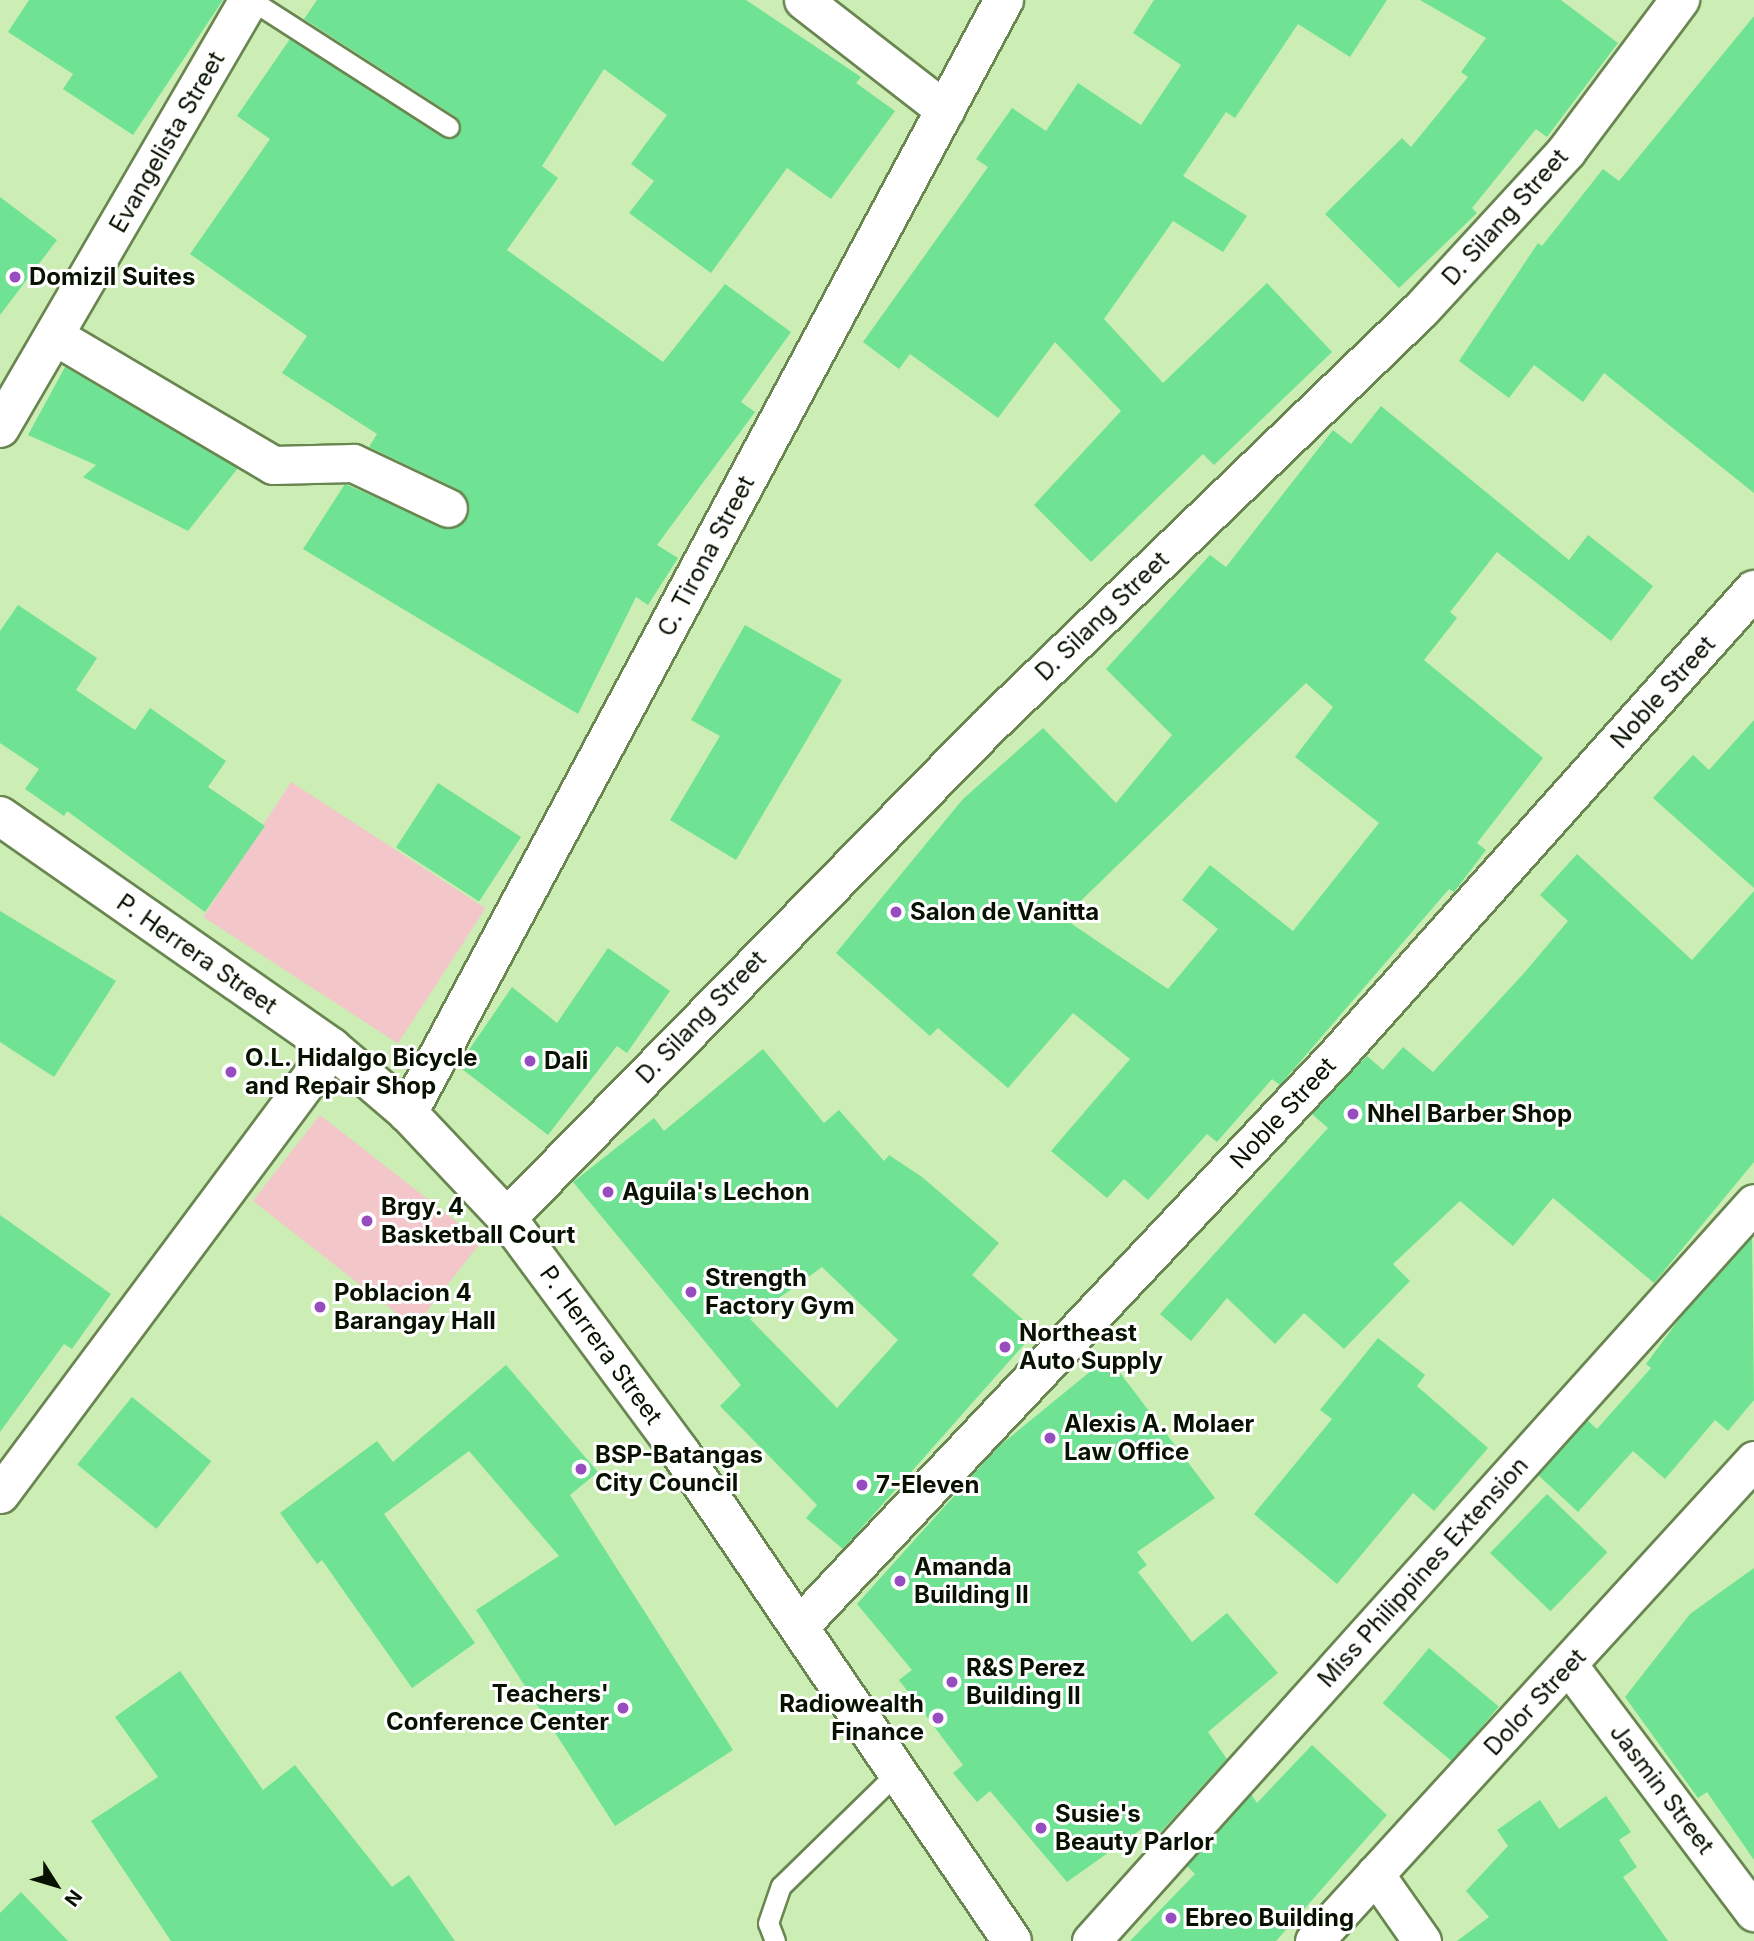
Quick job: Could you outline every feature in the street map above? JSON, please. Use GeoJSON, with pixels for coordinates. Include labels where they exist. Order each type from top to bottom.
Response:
{"type":"FeatureCollection","features":[{"type":"Feature","properties":{"kind":"main road","name":"Evangelista Street"},"geometry":{"type":"LineString","coordinates":[[0,428],[250,0]]}},
{"type":"Feature","properties":{"kind":"main road","name":"C. Tirona Street"},"geometry":{"type":"LineString","coordinates":[[408,1113],[1004,0]]}},
{"type":"Feature","properties":{"kind":"main road","name":"D. Silang Street"},"geometry":{"type":"LineString","coordinates":[[507,1218],[990,724],[1421,310],[1567,151],[1680,0]]}},
{"type":"Feature","properties":{"kind":"main road","name":"Noble Street"},"geometry":{"type":"LineString","coordinates":[[800,1626],[1338,1055],[1754,590]]}},
{"type":"Feature","properties":{"kind":"main road","name":"P. Herrera Street"},"geometry":{"type":"LineString","coordinates":[[0,816],[332,1048],[408,1113],[507,1218],[800,1626],[1012,1941]]}},
{"type":"Feature","properties":{"kind":"street"},"geometry":{"type":"LineString","coordinates":[[803,0],[944,110]]}},
{"type":"Feature","properties":{"kind":"street"},"geometry":{"type":"LineString","coordinates":[[55,336],[273,465],[353,463],[448,508]]}},
{"type":"Feature","properties":{"kind":"street"},"geometry":{"type":"LineString","coordinates":[[0,1494],[332,1048]]}},
{"type":"Feature","properties":{"kind":"street","name":"Miss Philippines Extension"},"geometry":{"type":"LineString","coordinates":[[1091,1941],[1754,1203]]}},
{"type":"Feature","properties":{"kind":"street","name":"Dolor Street"},"geometry":{"type":"LineString","coordinates":[[1314,1941],[1569,1666],[1754,1460]]}},
{"type":"Feature","properties":{"kind":"street","name":"Jasmin Street"},"geometry":{"type":"LineString","coordinates":[[1569,1666],[1754,1912]]}},
{"type":"Feature","properties":{"kind":"street"},"geometry":{"type":"LineString","coordinates":[[1375,1874],[1422,1941]]}},
{"type":"Feature","properties":{"kind":"lane"},"geometry":{"type":"LineString","coordinates":[[250,0],[449,127]]}},
{"type":"Feature","properties":{"kind":"lane"},"geometry":{"type":"LineString","coordinates":[[775,1941],[768,1923],[781,1886],[898,1772]]}},
{"type":"Feature","properties":{"kind":"shaded area"},"geometry":{"type":"Polygon","coordinates":[[[291,782],[486,908],[398,1043],[203,917],[291,782]]]}},
{"type":"Feature","properties":{"kind":"shaded area","name":"Brgy. 4 Basketball Court"},"geometry":{"type":"Polygon","coordinates":[[[320,1115],[482,1241],[414,1327],[253,1201],[320,1115]]]}},
{"type":"Feature","properties":{"kind":"building"},"geometry":{"type":"Polygon","coordinates":[[[29,0],[223,0],[133,135],[63,89],[73,74],[8,32],[29,0]]]}},
{"type":"Feature","properties":{"kind":"building"},"geometry":{"type":"Polygon","coordinates":[[[317,0],[746,0],[861,77],[856,83],[895,111],[831,199],[787,168],[711,273],[629,213],[654,181],[631,164],[667,115],[604,69],[542,166],[558,178],[507,250],[663,362],[725,284],[791,332],[741,402],[755,412],[657,545],[678,558],[648,605],[636,597],[578,714],[303,549],[345,484],[449,529],[467,518],[469,506],[457,489],[369,447],[377,434],[282,373],[307,336],[190,254],[270,139],[237,116],[290,39],[442,137],[460,133],[456,117],[304,19],[317,0]]]}},
{"type":"Feature","properties":{"kind":"building"},"geometry":{"type":"Polygon","coordinates":[[[1154,0],[1387,0],[1350,57],[1298,24],[1235,118],[1226,112],[1183,176],[1247,216],[1223,252],[1173,221],[1104,319],[1163,383],[1267,283],[1332,352],[1214,465],[1203,454],[1091,562],[1034,505],[1121,411],[1055,342],[998,418],[910,354],[899,369],[863,342],[988,167],[976,159],[1012,108],[1046,131],[1078,83],[1141,125],[1181,65],[1133,33],[1154,0]]]}},
{"type":"Feature","properties":{"kind":"building"},"geometry":{"type":"Polygon","coordinates":[[[1420,0],[1561,0],[1618,43],[1547,137],[1536,129],[1472,208],[1477,213],[1399,288],[1325,214],[1402,138],[1411,147],[1468,77],[1461,72],[1486,38],[1420,0]]]}},
{"type":"Feature","properties":{"kind":"building"},"geometry":{"type":"Polygon","coordinates":[[[1754,16],[1754,493],[1604,373],[1583,402],[1534,365],[1509,398],[1459,361],[1538,243],[1542,246],[1603,169],[1619,181],[1754,16]]]}},
{"type":"Feature","properties":{"kind":"building","name":"Domizil Suites"},"geometry":{"type":"Polygon","coordinates":[[[0,197],[57,240],[0,315],[0,197]]]}},
{"type":"Feature","properties":{"kind":"building"},"geometry":{"type":"Polygon","coordinates":[[[65,367],[238,468],[188,531],[83,477],[96,465],[28,435],[65,367]]]}},
{"type":"Feature","properties":{"kind":"building"},"geometry":{"type":"Polygon","coordinates":[[[1381,406],[1569,560],[1588,535],[1653,586],[1611,641],[1497,552],[1450,612],[1457,618],[1424,660],[1543,758],[1477,843],[1486,850],[1454,892],[1449,889],[1280,1085],[1272,1079],[1217,1142],[1207,1134],[1148,1200],[1124,1179],[1107,1198],[1051,1151],[1130,1059],[1073,1013],[1008,1088],[938,1028],[930,1036],[836,953],[963,799],[1043,728],[1116,803],[1172,735],[1106,669],[1210,555],[1226,567],[1333,430],[1351,444],[1381,406]],[[1306,683],[1063,918],[1168,989],[1218,929],[1182,900],[1210,865],[1293,931],[1379,823],[1295,757],[1333,707],[1306,683]]]}},
{"type":"Feature","properties":{"kind":"building"},"geometry":{"type":"Polygon","coordinates":[[[18,605],[97,658],[76,690],[135,730],[150,708],[226,761],[208,787],[265,826],[205,912],[67,811],[64,816],[25,789],[39,769],[0,743],[0,631],[18,605]]]}},
{"type":"Feature","properties":{"kind":"building"},"geometry":{"type":"Polygon","coordinates":[[[745,625],[842,680],[736,860],[670,820],[720,736],[691,720],[745,625]]]}},
{"type":"Feature","properties":{"kind":"building"},"geometry":{"type":"Polygon","coordinates":[[[1754,720],[1754,888],[1653,798],[1693,755],[1709,770],[1754,720]]]}},
{"type":"Feature","properties":{"kind":"building"},"geometry":{"type":"Polygon","coordinates":[[[438,783],[521,837],[479,901],[396,848],[438,783]]]}},
{"type":"Feature","properties":{"kind":"building"},"geometry":{"type":"Polygon","coordinates":[[[1577,854],[1692,960],[1754,891],[1754,1162],[1654,1283],[1553,1198],[1513,1246],[1460,1201],[1393,1264],[1410,1281],[1344,1349],[1304,1313],[1275,1344],[1227,1298],[1191,1341],[1160,1314],[1328,1128],[1312,1114],[1367,1056],[1383,1070],[1403,1047],[1433,1072],[1568,921],[1540,895],[1577,854]]]}},
{"type":"Feature","properties":{"kind":"building"},"geometry":{"type":"Polygon","coordinates":[[[0,911],[116,981],[54,1077],[0,1042],[0,911]]]}},
{"type":"Feature","properties":{"kind":"building","name":"Dali"},"geometry":{"type":"Polygon","coordinates":[[[608,948],[670,991],[627,1053],[617,1046],[548,1135],[458,1066],[512,987],[557,1023],[608,948]]]}},
{"type":"Feature","properties":{"kind":"building"},"geometry":{"type":"Polygon","coordinates":[[[763,1049],[824,1123],[839,1110],[884,1161],[889,1155],[922,1177],[999,1243],[972,1275],[1036,1331],[843,1549],[806,1518],[817,1505],[720,1406],[741,1385],[573,1182],[654,1118],[664,1131],[763,1049]],[[822,1267],[750,1319],[837,1408],[898,1340],[822,1267]]]}},
{"type":"Feature","properties":{"kind":"building"},"geometry":{"type":"Polygon","coordinates":[[[0,1215],[111,1294],[72,1349],[64,1344],[0,1432],[0,1215]]]}},
{"type":"Feature","properties":{"kind":"building"},"geometry":{"type":"Polygon","coordinates":[[[1752,1236],[1754,1400],[1728,1431],[1715,1420],[1665,1479],[1633,1451],[1578,1512],[1538,1475],[1587,1420],[1597,1429],[1651,1368],[1646,1364],[1686,1310],[1752,1236]]]}},
{"type":"Feature","properties":{"kind":"building"},"geometry":{"type":"Polygon","coordinates":[[[1378,1338],[1425,1375],[1417,1386],[1488,1448],[1434,1511],[1413,1493],[1337,1584],[1254,1514],[1332,1419],[1320,1410],[1378,1338]]]}},
{"type":"Feature","properties":{"kind":"building"},"geometry":{"type":"Polygon","coordinates":[[[1108,1357],[1215,1498],[1137,1552],[1147,1565],[1138,1572],[1192,1642],[1227,1613],[1278,1673],[1208,1732],[1227,1759],[1155,1838],[1143,1828],[1067,1882],[990,1791],[977,1802],[953,1773],[963,1765],[899,1680],[912,1670],[857,1604],[998,1447],[1108,1357]]]}},
{"type":"Feature","properties":{"kind":"building"},"geometry":{"type":"Polygon","coordinates":[[[506,1365],[598,1472],[570,1495],[733,1750],[615,1826],[476,1610],[559,1556],[469,1451],[384,1514],[475,1643],[412,1688],[322,1560],[317,1564],[280,1513],[377,1441],[393,1462],[506,1365]]]}},
{"type":"Feature","properties":{"kind":"building"},"geometry":{"type":"Polygon","coordinates":[[[132,1397],[211,1461],[157,1529],[77,1465],[132,1397]]]}},
{"type":"Feature","properties":{"kind":"building"},"geometry":{"type":"Polygon","coordinates":[[[1547,1494],[1607,1552],[1550,1611],[1490,1553],[1547,1494]]]}},
{"type":"Feature","properties":{"kind":"building"},"geometry":{"type":"Polygon","coordinates":[[[1754,1568],[1754,1860],[1707,1792],[1698,1798],[1625,1697],[1690,1614],[1754,1568]]]}},
{"type":"Feature","properties":{"kind":"building"},"geometry":{"type":"Polygon","coordinates":[[[1429,1648],[1499,1706],[1452,1762],[1383,1703],[1429,1648]]]}},
{"type":"Feature","properties":{"kind":"building"},"geometry":{"type":"Polygon","coordinates":[[[180,1671],[263,1790],[295,1765],[392,1887],[409,1875],[455,1941],[171,1941],[91,1821],[158,1777],[115,1717],[180,1671]]]}},
{"type":"Feature","properties":{"kind":"building"},"geometry":{"type":"Polygon","coordinates":[[[1312,1745],[1387,1815],[1276,1941],[1130,1941],[1195,1874],[1187,1866],[1251,1794],[1257,1803],[1312,1745]]]}},
{"type":"Feature","properties":{"kind":"building"},"geometry":{"type":"Polygon","coordinates":[[[1606,1796],[1631,1832],[1619,1840],[1637,1867],[1623,1877],[1668,1941],[1457,1941],[1489,1917],[1466,1891],[1508,1846],[1497,1830],[1540,1800],[1559,1829],[1606,1796]]]}},
{"type":"Feature","properties":{"kind":"building"},"geometry":{"type":"Polygon","coordinates":[[[21,1892],[68,1941],[0,1941],[0,1913],[21,1892]]]}},
{"type":"Feature","properties":{"kind":"place","name":"Domizil Suites"},"geometry":{"type":"Point","coordinates":[15,277]}},
{"type":"Feature","properties":{"kind":"place","name":"Salon de Vanitta"},"geometry":{"type":"Point","coordinates":[896,912]}},
{"type":"Feature","properties":{"kind":"place","name":"Dali"},"geometry":{"type":"Point","coordinates":[530,1061]}},
{"type":"Feature","properties":{"kind":"place","name":"O.L. Hidalgo Bicycle and Repair Shop"},"geometry":{"type":"Point","coordinates":[231,1072]}},
{"type":"Feature","properties":{"kind":"place","name":"Nhel Barber Shop"},"geometry":{"type":"Point","coordinates":[1353,1114]}},
{"type":"Feature","properties":{"kind":"place","name":"Aguila's Lechon"},"geometry":{"type":"Point","coordinates":[608,1192]}},
{"type":"Feature","properties":{"kind":"place","name":"Brgy. 4 Basketball Court"},"geometry":{"type":"Point","coordinates":[367,1221]}},
{"type":"Feature","properties":{"kind":"place","name":"Strength Factory Gym"},"geometry":{"type":"Point","coordinates":[691,1292]}},
{"type":"Feature","properties":{"kind":"place","name":"Poblacion 4 Barangay Hall"},"geometry":{"type":"Point","coordinates":[320,1307]}},
{"type":"Feature","properties":{"kind":"place","name":"Northeast Auto Supply"},"geometry":{"type":"Point","coordinates":[1005,1347]}},
{"type":"Feature","properties":{"kind":"place","name":"Alexis A. Molaer Law Office"},"geometry":{"type":"Point","coordinates":[1050,1438]}},
{"type":"Feature","properties":{"kind":"place","name":"BSP-Batangas City Council"},"geometry":{"type":"Point","coordinates":[581,1469]}},
{"type":"Feature","properties":{"kind":"place","name":"7-Eleven"},"geometry":{"type":"Point","coordinates":[862,1485]}},
{"type":"Feature","properties":{"kind":"place","name":"Amanda Building II"},"geometry":{"type":"Point","coordinates":[900,1581]}},
{"type":"Feature","properties":{"kind":"place","name":"R&S Perez Building II"},"geometry":{"type":"Point","coordinates":[952,1682]}},
{"type":"Feature","properties":{"kind":"place","name":"Teachers' Conference Center"},"geometry":{"type":"Point","coordinates":[623,1708]}},
{"type":"Feature","properties":{"kind":"place","name":"Radiowealth Finance"},"geometry":{"type":"Point","coordinates":[938,1718]}},
{"type":"Feature","properties":{"kind":"place","name":"Susie's Beauty Parlor"},"geometry":{"type":"Point","coordinates":[1041,1828]}},
{"type":"Feature","properties":{"kind":"place","name":"Ebreo Building"},"geometry":{"type":"Point","coordinates":[1171,1918]}}]}
